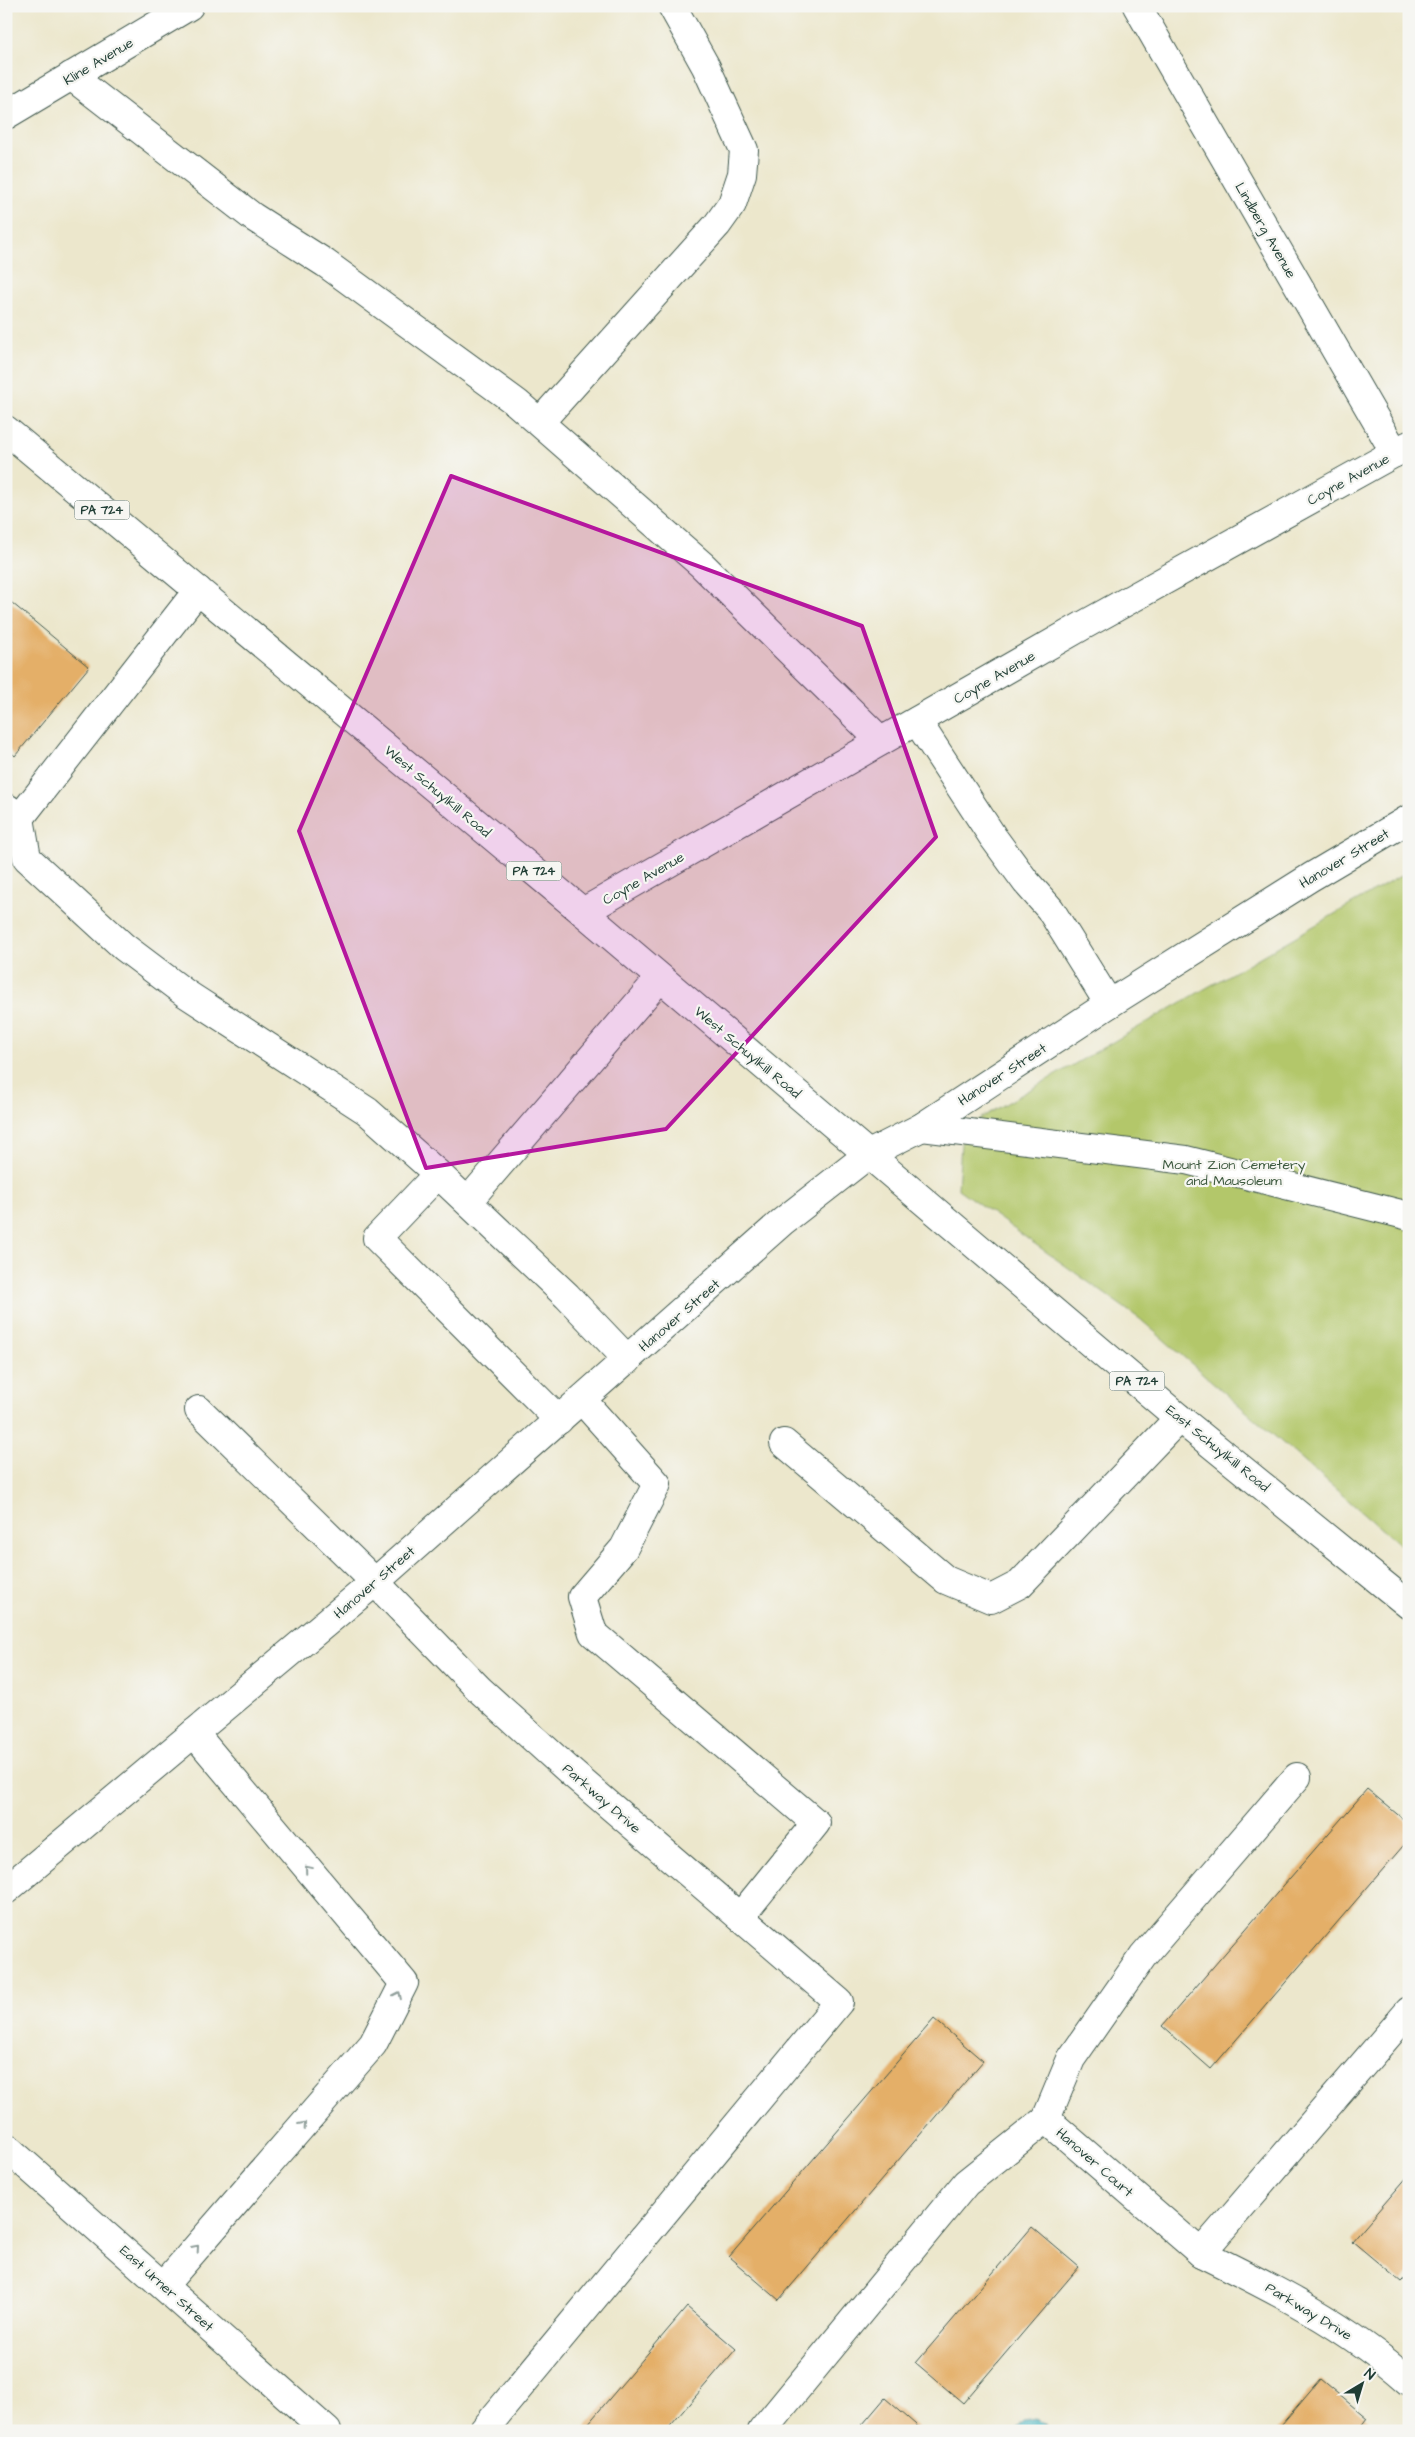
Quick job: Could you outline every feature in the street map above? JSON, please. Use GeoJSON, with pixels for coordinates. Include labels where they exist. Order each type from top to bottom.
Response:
{"type":"FeatureCollection","features":[{"type":"Feature","properties":{"kind":"street","name":"Kline Avenue"},"geometry":{"type":"LineString","coordinates":[[6,115],[189,6]]}},
{"type":"Feature","properties":{"kind":"street"},"geometry":{"type":"LineString","coordinates":[[540,422],[717,225],[732,204],[742,174],[744,150],[706,67],[672,6]]}},
{"type":"Feature","properties":{"kind":"street","name":"Lindberg Avenue"},"geometry":{"type":"LineString","coordinates":[[1137,6],[1402,449]]}},
{"type":"Feature","properties":{"kind":"street"},"geometry":{"type":"LineString","coordinates":[[71,76],[253,217],[325,263],[517,403],[702,565],[881,741]]}},
{"type":"Feature","properties":{"kind":"street","name":"West Schuylkill Road"},"geometry":{"type":"LineString","coordinates":[[6,430],[583,912],[868,1154]]}},
{"type":"Feature","properties":{"kind":"street","name":"Coyne Avenue"},"geometry":{"type":"LineString","coordinates":[[583,912],[1084,625],[1402,449]]}},
{"type":"Feature","properties":{"kind":"street"},"geometry":{"type":"LineString","coordinates":[[198,590],[13,813],[27,858],[124,948],[185,993],[367,1111],[468,1201],[567,1296],[628,1360]]}},
{"type":"Feature","properties":{"kind":"street"},"geometry":{"type":"LineString","coordinates":[[917,721],[993,837],[1026,882],[1050,909],[1109,1004]]}},
{"type":"Feature","properties":{"kind":"street","name":"Hanover Street"},"geometry":{"type":"LineString","coordinates":[[6,1890],[375,1582],[782,1222],[868,1154],[922,1127],[1109,1004],[1311,877],[1409,819]]}},
{"type":"Feature","properties":{"kind":"street"},"geometry":{"type":"LineString","coordinates":[[468,1201],[660,978]]}},
{"type":"Feature","properties":{"kind":"street"},"geometry":{"type":"LineString","coordinates":[[922,1127],[1186,1160],[1409,1216]]}},
{"type":"Feature","properties":{"kind":"street","name":"East Schuylkill Road"},"geometry":{"type":"LineString","coordinates":[[868,1154],[1179,1418],[1409,1604]]}},
{"type":"Feature","properties":{"kind":"street"},"geometry":{"type":"LineString","coordinates":[[438,1174],[377,1238],[559,1420]]}},
{"type":"Feature","properties":{"kind":"street"},"geometry":{"type":"LineString","coordinates":[[582,1400],[656,1484],[624,1548],[582,1597],[593,1633],[816,1824],[740,1917]]}},
{"type":"Feature","properties":{"kind":"street","name":"Parkway Drive"},"geometry":{"type":"LineString","coordinates":[[198,1410],[375,1582],[480,1690],[573,1774],[839,2002],[483,2431]]}},
{"type":"Feature","properties":{"kind":"street"},"geometry":{"type":"LineString","coordinates":[[784,1443],[946,1580],[991,1598],[1020,1584],[1179,1418]]}},
{"type":"Feature","properties":{"kind":"street"},"geometry":{"type":"LineString","coordinates":[[164,2285],[374,2044],[404,1983],[194,1733]]}},
{"type":"Feature","properties":{"kind":"street"},"geometry":{"type":"LineString","coordinates":[[1046,2119],[1071,2059],[1143,1956],[1298,1777]]}},
{"type":"Feature","properties":{"kind":"street"},"geometry":{"type":"LineString","coordinates":[[1201,2253],[1409,2011]]}},
{"type":"Feature","properties":{"kind":"street","name":"Hanover Court"},"geometry":{"type":"LineString","coordinates":[[762,2431],[966,2183],[1046,2119],[1201,2253]]}},
{"type":"Feature","properties":{"kind":"street","name":"East Urner Street"},"geometry":{"type":"LineString","coordinates":[[6,2147],[327,2431]]}},
{"type":"Feature","properties":{"kind":"street","name":"Parkway Drive"},"geometry":{"type":"LineString","coordinates":[[1201,2253],[1285,2294],[1378,2354],[1409,2382]]}},
{"type":"Feature","properties":{"kind":"highlighted area"},"geometry":{"type":"Polygon","coordinates":[[[451,476],[862,626],[936,837],[666,1129],[426,1168],[299,831],[451,476]]]}},
{"type":"Feature","properties":{"kind":"green space","name":"Mount Zion Cemetery and Mausoleum"},"geometry":{"type":"Polygon","coordinates":[[[1409,871],[1409,1553],[1140,1319],[958,1189],[962,1129],[1409,871]]]}},
{"type":"Feature","properties":{"kind":"water"},"geometry":{"type":"Polygon","coordinates":[[[1035,2419],[1046,2424],[1051,2431],[1013,2431],[1024,2421],[1035,2419]]]}},
{"type":"Feature","properties":{"kind":"building"},"geometry":{"type":"Polygon","coordinates":[[[6,598],[89,667],[15,756],[6,748],[6,598]]]}},
{"type":"Feature","properties":{"kind":"building"},"geometry":{"type":"Polygon","coordinates":[[[1367,1789],[1409,1824],[1409,1839],[1211,2069],[1162,2026],[1367,1789]]]}},
{"type":"Feature","properties":{"kind":"building"},"geometry":{"type":"Polygon","coordinates":[[[934,2019],[983,2061],[779,2300],[729,2257],[934,2019]]]}},
{"type":"Feature","properties":{"kind":"building"},"geometry":{"type":"Polygon","coordinates":[[[1409,2175],[1409,2274],[1401,2282],[1352,2241],[1409,2175]]]}},
{"type":"Feature","properties":{"kind":"building"},"geometry":{"type":"Polygon","coordinates":[[[1032,2227],[1079,2267],[963,2403],[916,2363],[1032,2227]]]}},
{"type":"Feature","properties":{"kind":"building"},"geometry":{"type":"Polygon","coordinates":[[[687,2307],[736,2349],[666,2431],[582,2431],[687,2307]]]}},
{"type":"Feature","properties":{"kind":"building"},"geometry":{"type":"Polygon","coordinates":[[[1320,2379],[1368,2419],[1359,2431],[1276,2431],[1320,2379]]]}},
{"type":"Feature","properties":{"kind":"building"},"geometry":{"type":"Polygon","coordinates":[[[885,2398],[923,2431],[857,2431],[885,2398]]]}}]}
